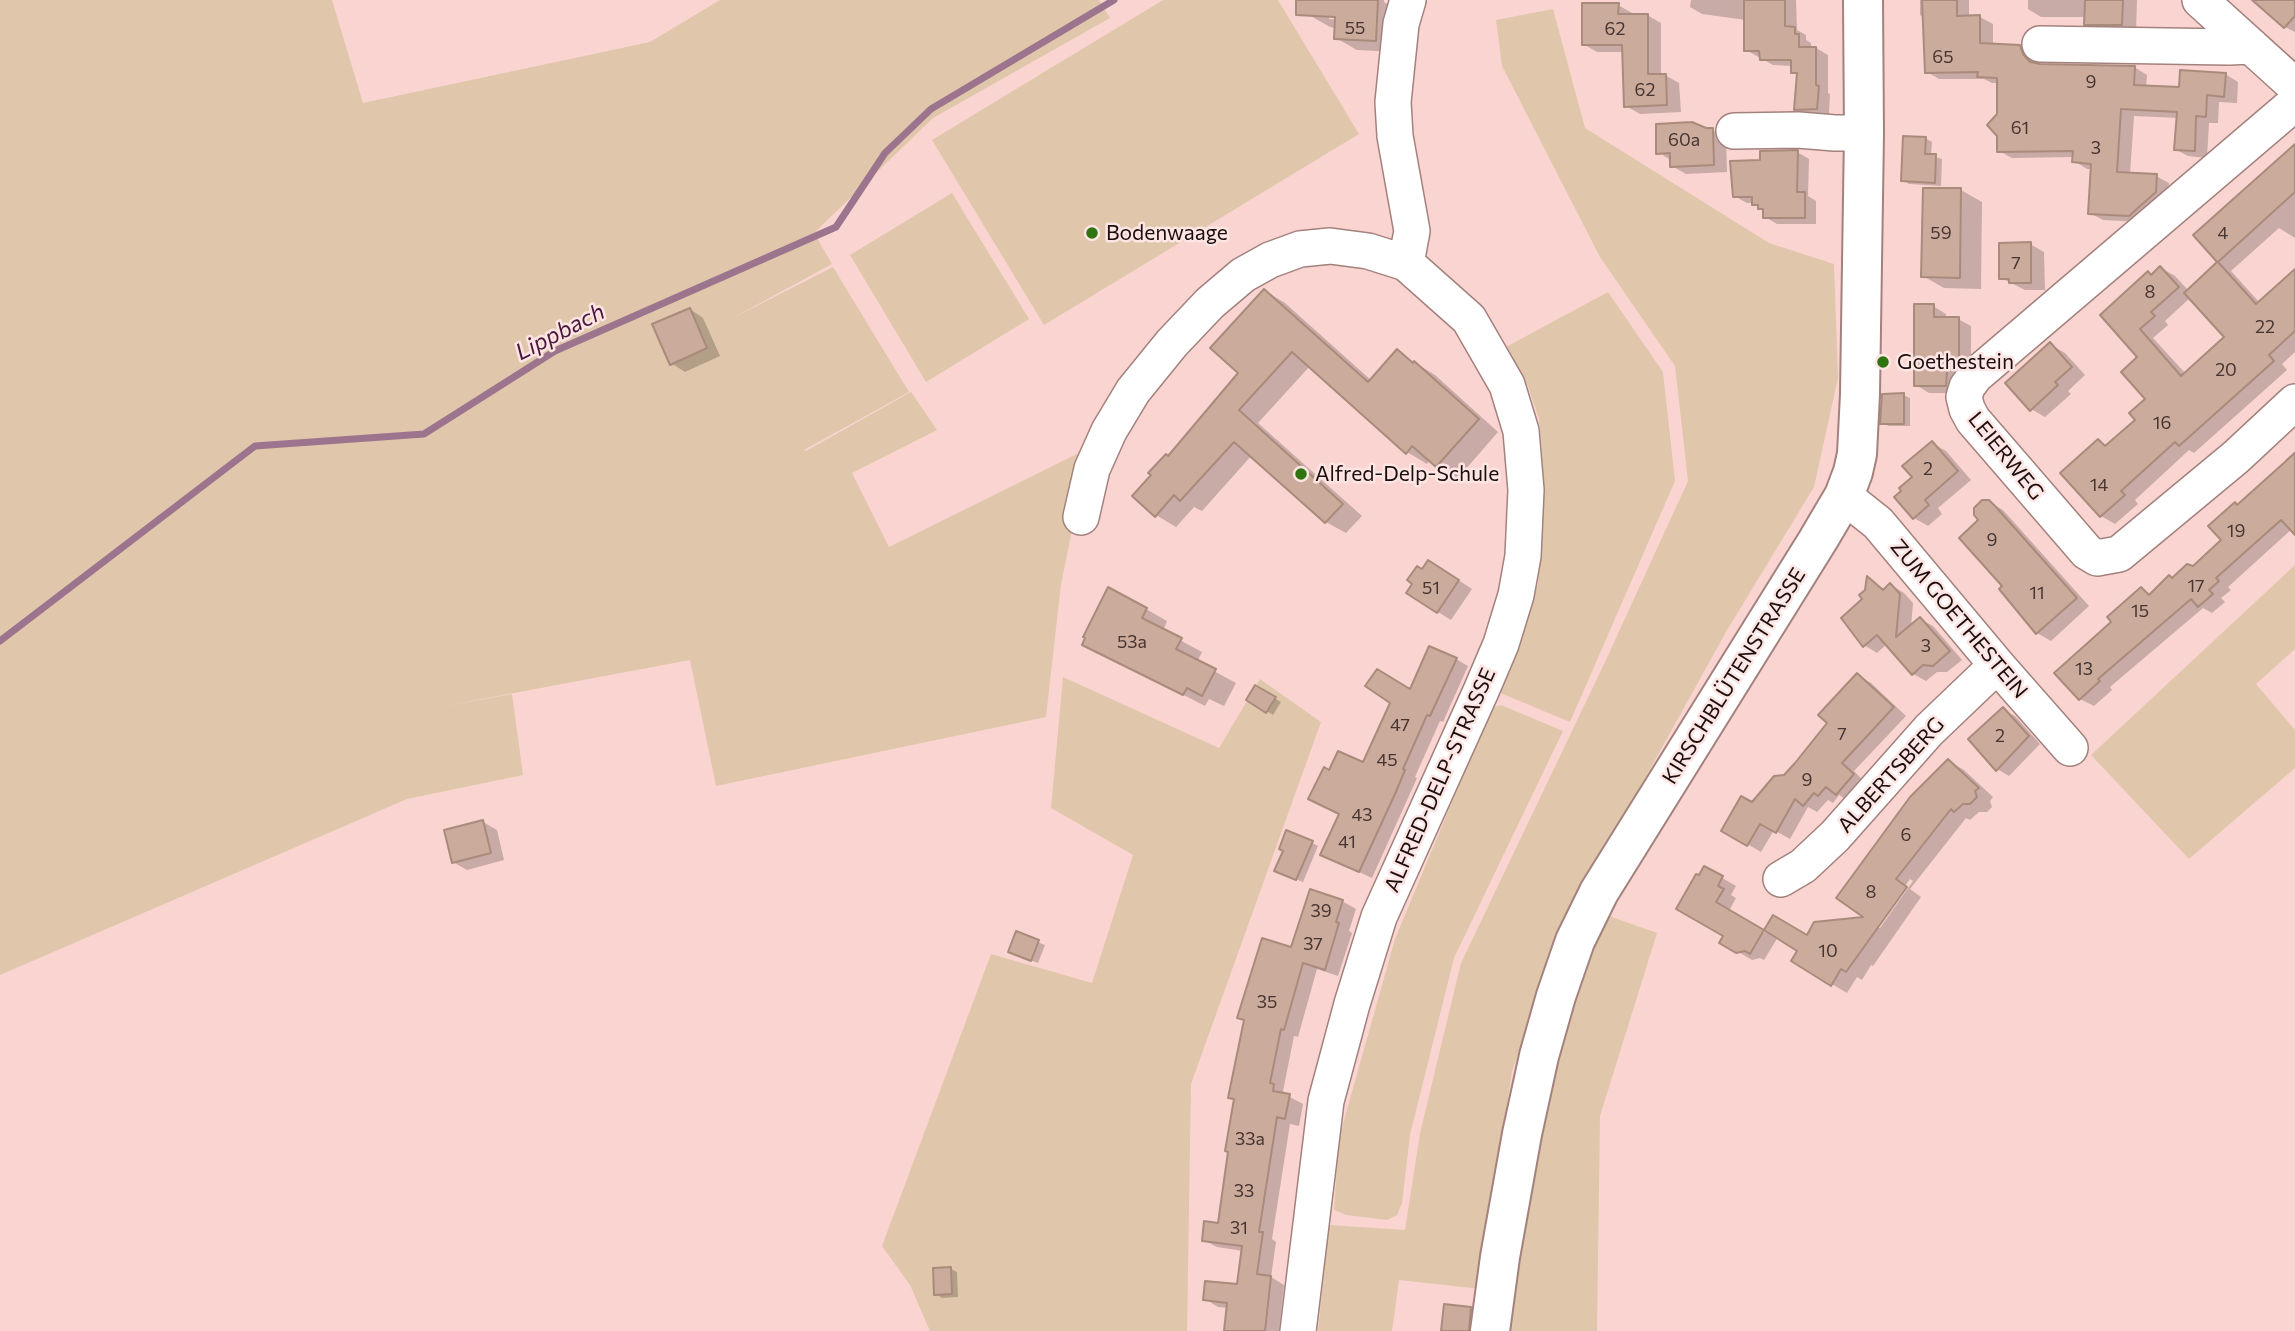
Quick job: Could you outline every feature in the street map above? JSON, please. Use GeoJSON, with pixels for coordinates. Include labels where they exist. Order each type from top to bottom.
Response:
{"type":"FeatureCollection","features":[{"type":"Feature","properties":{"kind":"main road","name":"KIRSCHBLÜTENSTRASSE"},"geometry":{"type":"LineString","coordinates":[[1490,1331],[1500,1256],[1531,1095],[1556,996],[1576,941],[1599,892],[1844,496],[1857,454],[1864,133],[1863,0]]}},
{"type":"Feature","properties":{"kind":"street"},"geometry":{"type":"LineString","coordinates":[[1406,263],[1412,231],[1395,136],[1393,102],[1401,24],[1408,0]]}},
{"type":"Feature","properties":{"kind":"street"},"geometry":{"type":"LineString","coordinates":[[2200,0],[2295,86]]}},
{"type":"Feature","properties":{"kind":"street"},"geometry":{"type":"LineString","coordinates":[[2040,44],[2250,46]]}},
{"type":"Feature","properties":{"kind":"street","name":"LEIERWEG"},"geometry":{"type":"LineString","coordinates":[[2295,103],[1975,376],[1964,397],[1973,420],[2087,552],[2097,558],[2119,554],[2236,457],[2295,402]]}},
{"type":"Feature","properties":{"kind":"street"},"geometry":{"type":"LineString","coordinates":[[1734,131],[1864,133]]}},
{"type":"Feature","properties":{"kind":"street","name":"ALFRED-DELP-STRASSE"},"geometry":{"type":"LineString","coordinates":[[1081,517],[1092,469],[1108,431],[1132,391],[1172,343],[1243,275],[1270,260],[1300,249],[1330,246],[1368,251],[1406,263],[1469,319],[1507,385],[1521,431],[1527,490],[1523,556],[1516,595],[1501,644],[1379,916],[1352,1004],[1326,1101],[1298,1331]]}},
{"type":"Feature","properties":{"kind":"street","name":"ZUM GOETHESTEIN"},"geometry":{"type":"LineString","coordinates":[[1844,496],[1878,523],[2070,748]]}},
{"type":"Feature","properties":{"kind":"street","name":"ALBERTSBERG"},"geometry":{"type":"LineString","coordinates":[[1781,879],[1803,866],[1835,836],[1929,730],[1997,665]]}},
{"type":"Feature","properties":{"kind":"shaded area"},"geometry":{"type":"Polygon","coordinates":[[[0,0],[332,0],[363,103],[650,42],[720,0],[1099,0],[1110,18],[933,118],[814,233],[832,264],[729,320],[833,267],[909,392],[804,450],[911,392],[937,430],[852,473],[889,547],[1089,448],[1061,584],[1046,717],[716,786],[690,660],[434,708],[512,694],[523,775],[407,799],[0,975],[0,0]]]}},
{"type":"Feature","properties":{"kind":"shaded area","name":"Bodenwaage"},"geometry":{"type":"Polygon","coordinates":[[[1163,0],[1278,0],[1359,134],[1044,325],[932,140],[1163,0]]]}},
{"type":"Feature","properties":{"kind":"shaded area"},"geometry":{"type":"Polygon","coordinates":[[[1553,9],[1585,128],[1769,243],[1834,264],[1838,378],[1814,487],[1726,632],[1568,917],[1512,1071],[1481,1289],[1399,1280],[1392,1331],[1318,1331],[1329,1225],[1405,1230],[1420,1133],[1461,963],[1688,481],[1675,366],[1600,257],[1502,66],[1496,20],[1553,9]]]}},
{"type":"Feature","properties":{"kind":"shaded area"},"geometry":{"type":"Polygon","coordinates":[[[952,193],[1029,319],[926,382],[850,255],[952,193]]]}},
{"type":"Feature","properties":{"kind":"shaded area"},"geometry":{"type":"Polygon","coordinates":[[[1608,292],[1663,372],[1675,481],[1570,722],[1498,692],[1538,584],[1542,453],[1539,419],[1528,386],[1506,347],[1608,292]]]}},
{"type":"Feature","properties":{"kind":"shaded area"},"geometry":{"type":"Polygon","coordinates":[[[2295,565],[2295,649],[2256,684],[2295,730],[2295,768],[2189,859],[2091,755],[2295,565]]]}},
{"type":"Feature","properties":{"kind":"shaded area"},"geometry":{"type":"Polygon","coordinates":[[[1063,677],[1219,748],[1260,679],[1321,722],[1191,1084],[1187,1331],[930,1331],[910,1285],[882,1246],[991,954],[1092,983],[1133,855],[1051,808],[1063,677]]]}},
{"type":"Feature","properties":{"kind":"shaded area"},"geometry":{"type":"Polygon","coordinates":[[[1501,705],[1563,731],[1454,958],[1410,1135],[1402,1203],[1397,1215],[1387,1220],[1347,1215],[1334,1210],[1339,1138],[1395,939],[1491,708],[1501,705]]]}},
{"type":"Feature","properties":{"kind":"shaded area"},"geometry":{"type":"Polygon","coordinates":[[[1606,915],[1657,933],[1600,1116],[1597,1331],[1509,1331],[1517,1258],[1555,1057],[1606,915]]]}},
{"type":"Feature","properties":{"kind":"building"},"geometry":{"type":"Polygon","coordinates":[[[1296,0],[1378,0],[1376,41],[1334,39],[1335,17],[1296,15],[1296,0]]]}},
{"type":"Feature","properties":{"kind":"building"},"geometry":{"type":"Polygon","coordinates":[[[1744,0],[1785,0],[1785,26],[1795,27],[1795,34],[1799,34],[1799,47],[1816,47],[1816,85],[1819,86],[1817,109],[1794,110],[1797,73],[1791,73],[1791,60],[1760,60],[1759,51],[1744,51],[1744,0]]]}},
{"type":"Feature","properties":{"kind":"building"},"geometry":{"type":"Polygon","coordinates":[[[1922,0],[1957,0],[1957,16],[1980,15],[1980,43],[2020,45],[2030,62],[2135,66],[2134,85],[2179,87],[2180,70],[2226,73],[2224,97],[2207,95],[2206,117],[2196,116],[2195,151],[2174,150],[2177,112],[2121,109],[2117,172],[2157,174],[2156,192],[2129,216],[2088,214],[2091,164],[2072,162],[2073,151],[1997,152],[1997,136],[1987,125],[1997,114],[1997,78],[1977,77],[1978,72],[1925,73],[1922,0]]]}},
{"type":"Feature","properties":{"kind":"building"},"geometry":{"type":"Polygon","coordinates":[[[2085,0],[2123,0],[2122,25],[2084,25],[2085,0]]]}},
{"type":"Feature","properties":{"kind":"building"},"geometry":{"type":"Polygon","coordinates":[[[2252,0],[2295,0],[2295,16],[2284,28],[2252,0]]]}},
{"type":"Feature","properties":{"kind":"building"},"geometry":{"type":"Polygon","coordinates":[[[1582,3],[1619,3],[1618,14],[1648,14],[1648,74],[1666,74],[1667,105],[1624,107],[1622,45],[1582,45],[1582,3]]]}},
{"type":"Feature","properties":{"kind":"building"},"geometry":{"type":"Polygon","coordinates":[[[1692,122],[1713,128],[1714,165],[1670,167],[1670,153],[1656,154],[1656,124],[1692,122]]]}},
{"type":"Feature","properties":{"kind":"building"},"geometry":{"type":"Polygon","coordinates":[[[1903,136],[1926,137],[1925,154],[1936,154],[1935,183],[1901,181],[1903,136]]]}},
{"type":"Feature","properties":{"kind":"building"},"geometry":{"type":"Polygon","coordinates":[[[2295,144],[2295,192],[2218,262],[2256,304],[2295,269],[2295,331],[2269,355],[2274,361],[2179,446],[2175,442],[2121,491],[2125,495],[2100,517],[2060,473],[2098,439],[2105,446],[2135,420],[2129,413],[2145,399],[2121,372],[2137,357],[2100,315],[2148,271],[2151,275],[2160,266],[2179,287],[2151,312],[2155,316],[2140,329],[2181,376],[2224,337],[2184,293],[2217,262],[2193,235],[2295,144]]]}},
{"type":"Feature","properties":{"kind":"building"},"geometry":{"type":"Polygon","coordinates":[[[1798,150],[1797,192],[1805,192],[1805,218],[1763,218],[1763,209],[1752,205],[1752,197],[1733,197],[1730,161],[1760,160],[1760,151],[1798,150]]]}},
{"type":"Feature","properties":{"kind":"building"},"geometry":{"type":"Polygon","coordinates":[[[1923,188],[1961,188],[1960,278],[1921,277],[1923,188]]]}},
{"type":"Feature","properties":{"kind":"building"},"geometry":{"type":"Polygon","coordinates":[[[2031,242],[2031,283],[2009,283],[2009,279],[1999,279],[1999,243],[2031,242]]]}},
{"type":"Feature","properties":{"kind":"building"},"geometry":{"type":"Polygon","coordinates":[[[1264,289],[1368,382],[1397,349],[1479,419],[1436,467],[1412,446],[1406,454],[1292,352],[1239,410],[1343,504],[1325,523],[1234,442],[1180,501],[1174,495],[1155,517],[1132,496],[1151,475],[1148,473],[1166,454],[1168,456],[1238,373],[1210,348],[1264,289]]]}},
{"type":"Feature","properties":{"kind":"building"},"geometry":{"type":"Polygon","coordinates":[[[1914,304],[1934,304],[1934,317],[1959,317],[1959,360],[1948,360],[1946,386],[1914,386],[1914,304]]]}},
{"type":"Feature","properties":{"kind":"building"},"geometry":{"type":"Polygon","coordinates":[[[690,308],[707,348],[670,365],[652,324],[690,308]]]}},
{"type":"Feature","properties":{"kind":"building"},"geometry":{"type":"Polygon","coordinates":[[[2050,342],[2072,367],[2055,382],[2058,385],[2030,411],[2005,383],[2050,342]]]}},
{"type":"Feature","properties":{"kind":"building"},"geometry":{"type":"Polygon","coordinates":[[[1904,393],[1904,424],[1880,424],[1882,394],[1904,393]]]}},
{"type":"Feature","properties":{"kind":"building"},"geometry":{"type":"Polygon","coordinates":[[[1932,441],[1958,471],[1925,500],[1929,505],[1913,519],[1894,497],[1901,491],[1899,488],[1912,477],[1902,466],[1932,441]]]}},
{"type":"Feature","properties":{"kind":"building"},"geometry":{"type":"Polygon","coordinates":[[[2295,453],[2295,535],[2281,520],[2216,578],[2219,581],[2209,590],[2213,594],[2198,607],[2191,599],[2098,679],[2100,681],[2079,700],[2054,673],[2111,622],[2107,617],[2141,587],[2149,595],[2169,575],[2172,578],[2187,564],[2193,566],[2221,540],[2208,526],[2235,502],[2237,505],[2295,453]]]}},
{"type":"Feature","properties":{"kind":"building"},"geometry":{"type":"Polygon","coordinates":[[[1982,500],[1989,500],[1996,507],[2077,598],[2036,634],[1999,589],[2002,586],[1959,538],[1978,520],[1974,515],[1974,508],[1982,500]]]}},
{"type":"Feature","properties":{"kind":"building"},"geometry":{"type":"Polygon","coordinates":[[[1428,560],[1459,580],[1437,613],[1406,593],[1412,584],[1407,580],[1417,566],[1422,569],[1428,560]]]}},
{"type":"Feature","properties":{"kind":"building"},"geometry":{"type":"Polygon","coordinates":[[[1867,576],[1883,590],[1890,583],[1900,594],[1896,637],[1920,617],[1950,651],[1933,666],[1923,665],[1912,675],[1877,635],[1863,647],[1841,618],[1862,599],[1859,595],[1865,590],[1867,576]]]}},
{"type":"Feature","properties":{"kind":"building"},"geometry":{"type":"Polygon","coordinates":[[[1108,587],[1147,608],[1142,618],[1182,638],[1176,649],[1216,669],[1202,696],[1187,688],[1183,695],[1082,645],[1085,638],[1083,637],[1108,587]]]}},
{"type":"Feature","properties":{"kind":"building"},"geometry":{"type":"Polygon","coordinates":[[[1429,646],[1457,658],[1430,716],[1427,715],[1359,872],[1320,855],[1339,814],[1308,799],[1324,767],[1329,770],[1338,751],[1363,762],[1390,703],[1365,686],[1377,669],[1410,689],[1429,646]]]}},
{"type":"Feature","properties":{"kind":"building"},"geometry":{"type":"Polygon","coordinates":[[[1857,673],[1894,707],[1842,763],[1854,774],[1836,795],[1826,787],[1818,796],[1814,793],[1803,806],[1795,799],[1776,833],[1760,824],[1747,846],[1721,831],[1741,796],[1752,802],[1774,776],[1784,775],[1795,763],[1827,723],[1818,715],[1857,673]]]}},
{"type":"Feature","properties":{"kind":"building"},"geometry":{"type":"Polygon","coordinates":[[[1255,685],[1276,697],[1266,713],[1246,700],[1255,685]]]}},
{"type":"Feature","properties":{"kind":"building"},"geometry":{"type":"Polygon","coordinates":[[[2003,707],[2029,736],[1996,771],[1968,739],[2003,707]]]}},
{"type":"Feature","properties":{"kind":"building"},"geometry":{"type":"Polygon","coordinates":[[[1948,759],[1979,788],[1975,791],[1977,797],[1954,812],[1951,809],[1896,879],[1907,887],[1846,972],[1841,969],[1831,986],[1791,961],[1797,951],[1764,930],[1773,915],[1807,935],[1814,922],[1863,917],[1836,898],[1910,797],[1948,759]]]}},
{"type":"Feature","properties":{"kind":"building"},"geometry":{"type":"Polygon","coordinates":[[[483,820],[491,853],[452,863],[444,830],[483,820]]]}},
{"type":"Feature","properties":{"kind":"building"},"geometry":{"type":"Polygon","coordinates":[[[1286,830],[1313,841],[1296,880],[1274,871],[1283,851],[1279,849],[1286,830]]]}},
{"type":"Feature","properties":{"kind":"building"},"geometry":{"type":"Polygon","coordinates":[[[1704,866],[1723,876],[1718,886],[1724,889],[1716,902],[1764,930],[1750,954],[1745,951],[1736,953],[1719,943],[1723,936],[1676,909],[1696,874],[1699,875],[1704,866]]]}},
{"type":"Feature","properties":{"kind":"building"},"geometry":{"type":"Polygon","coordinates":[[[1310,889],[1343,900],[1325,970],[1303,963],[1284,1030],[1281,1029],[1270,1083],[1274,1084],[1273,1091],[1290,1094],[1285,1119],[1277,1117],[1259,1232],[1263,1232],[1257,1274],[1271,1276],[1265,1331],[1224,1331],[1227,1303],[1203,1300],[1205,1281],[1237,1284],[1242,1246],[1202,1241],[1204,1221],[1218,1223],[1228,1152],[1225,1151],[1234,1099],[1228,1098],[1244,1020],[1237,1018],[1262,938],[1291,947],[1310,889]]]}},
{"type":"Feature","properties":{"kind":"building"},"geometry":{"type":"Polygon","coordinates":[[[1016,931],[1039,940],[1031,961],[1008,952],[1016,931]]]}},
{"type":"Feature","properties":{"kind":"building"},"geometry":{"type":"Polygon","coordinates":[[[951,1267],[952,1294],[934,1295],[933,1268],[951,1267]]]}},
{"type":"Feature","properties":{"kind":"building"},"geometry":{"type":"Polygon","coordinates":[[[1444,1304],[1471,1307],[1469,1331],[1441,1331],[1444,1304]]]}},
{"type":"Feature","properties":{"kind":"waterway","name":"Lippbach"},"geometry":{"type":"LineString","coordinates":[[0,641],[255,446],[424,434],[555,351],[836,227],[885,153],[931,109],[1114,0]]}},
{"type":"Feature","properties":{"kind":"place","name":"Bodenwaage"},"geometry":{"type":"Point","coordinates":[1092,233]}},
{"type":"Feature","properties":{"kind":"place","name":"Goethestein"},"geometry":{"type":"Point","coordinates":[1883,362]}},
{"type":"Feature","properties":{"kind":"place","name":"Alfred-Delp-Schule"},"geometry":{"type":"Point","coordinates":[1301,474]}}]}
